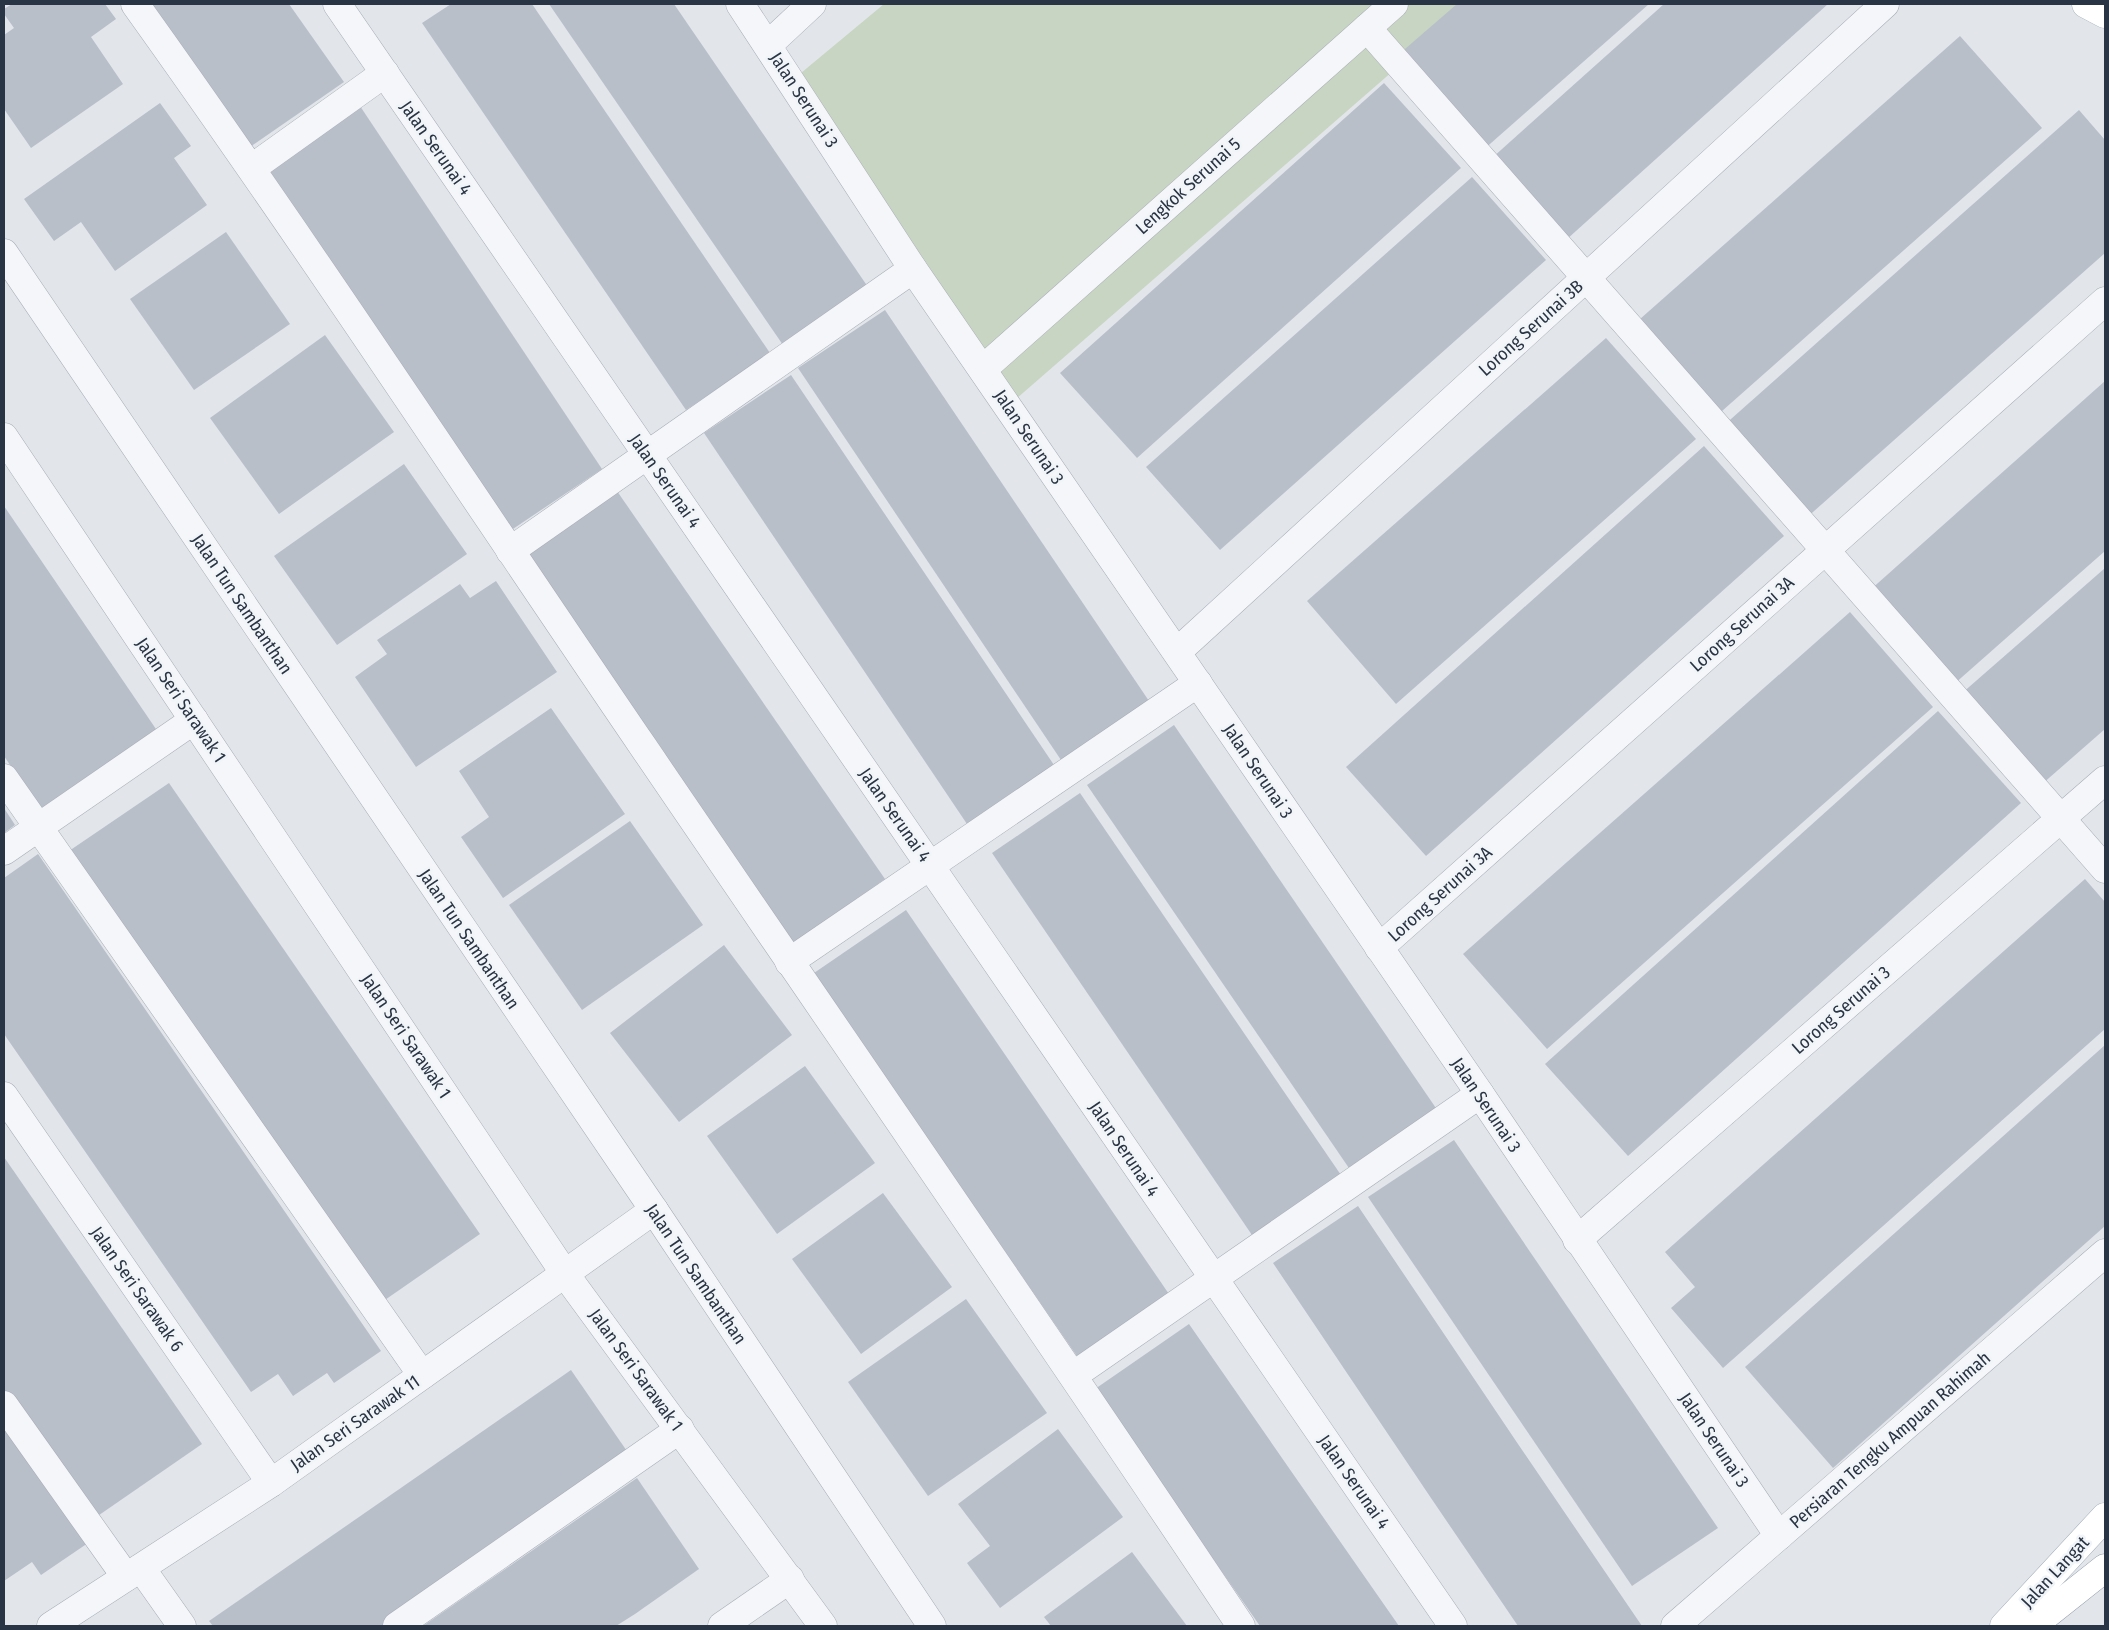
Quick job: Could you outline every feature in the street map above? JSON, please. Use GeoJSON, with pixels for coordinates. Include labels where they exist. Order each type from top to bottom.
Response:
{"type":"FeatureCollection","features":[{"type":"Feature","properties":{"kind":"main road"},"geometry":{"type":"LineString","coordinates":[[2086,4],[2105,14]]}},
{"type":"Feature","properties":{"kind":"main road","name":"Jalan Langat"},"geometry":{"type":"LineString","coordinates":[[2004,1626],[2105,1517]]}},
{"type":"Feature","properties":{"kind":"main road","name":"Jalan Langat"},"geometry":{"type":"LineString","coordinates":[[2032,1626],[2105,1568]]}},
{"type":"Feature","properties":{"kind":"street"},"geometry":{"type":"LineString","coordinates":[[135,4],[252,168],[789,962],[1074,1375],[1241,1626]]}},
{"type":"Feature","properties":{"kind":"street","name":"Jalan Serunai 4"},"geometry":{"type":"LineString","coordinates":[[337,4],[1453,1626]]}},
{"type":"Feature","properties":{"kind":"street","name":"Jalan Serunai 3"},"geometry":{"type":"LineString","coordinates":[[740,4],[768,44],[913,269],[1480,1094],[1779,1536]]}},
{"type":"Feature","properties":{"kind":"street"},"geometry":{"type":"LineString","coordinates":[[768,44],[812,4]]}},
{"type":"Feature","properties":{"kind":"street","name":"Lengkok Serunai 5"},"geometry":{"type":"LineString","coordinates":[[983,369],[1394,4]]}},
{"type":"Feature","properties":{"kind":"street","name":"Lorong Serunai 3B"},"geometry":{"type":"LineString","coordinates":[[1177,652],[1885,4]]}},
{"type":"Feature","properties":{"kind":"street"},"geometry":{"type":"LineString","coordinates":[[1367,28],[2105,869]]}},
{"type":"Feature","properties":{"kind":"street"},"geometry":{"type":"LineString","coordinates":[[252,168],[385,73]]}},
{"type":"Feature","properties":{"kind":"street","name":"Jalan Tun Sambanthan"},"geometry":{"type":"LineString","coordinates":[[4,253],[654,1210],[932,1626]]}},
{"type":"Feature","properties":{"kind":"street"},"geometry":{"type":"LineString","coordinates":[[510,551],[913,269]]}},
{"type":"Feature","properties":{"kind":"street","name":"Lorong Serunai 3A"},"geometry":{"type":"LineString","coordinates":[[1379,948],[2105,301]]}},
{"type":"Feature","properties":{"kind":"street","name":"Jalan Seri Sarawak 1"},"geometry":{"type":"LineString","coordinates":[[4,437],[565,1274],[680,1428],[823,1626]]}},
{"type":"Feature","properties":{"kind":"street"},"geometry":{"type":"LineString","coordinates":[[789,962],[1198,683]]}},
{"type":"Feature","properties":{"kind":"street"},"geometry":{"type":"LineString","coordinates":[[4,851],[194,720]]}},
{"type":"Feature","properties":{"kind":"street"},"geometry":{"type":"LineString","coordinates":[[4,778],[422,1375]]}},
{"type":"Feature","properties":{"kind":"street","name":"Lorong Serunai 3"},"geometry":{"type":"LineString","coordinates":[[1577,1240],[2105,780]]}},
{"type":"Feature","properties":{"kind":"street"},"geometry":{"type":"LineString","coordinates":[[1074,1375],[1480,1094]]}},
{"type":"Feature","properties":{"kind":"street","name":"Jalan Seri Sarawak 6"},"geometry":{"type":"LineString","coordinates":[[4,1096],[271,1483]]}},
{"type":"Feature","properties":{"kind":"street","name":"Jalan Seri Sarawak 11"},"geometry":{"type":"LineString","coordinates":[[51,1626],[271,1483],[654,1210]]}},
{"type":"Feature","properties":{"kind":"street","name":"Persiaran Tengku Ampuan Rahimah"},"geometry":{"type":"LineString","coordinates":[[1675,1626],[2105,1253]]}},
{"type":"Feature","properties":{"kind":"street"},"geometry":{"type":"LineString","coordinates":[[4,1405],[133,1572],[182,1626]]}},
{"type":"Feature","properties":{"kind":"street"},"geometry":{"type":"LineString","coordinates":[[397,1626],[680,1428]]}},
{"type":"Feature","properties":{"kind":"street"},"geometry":{"type":"LineString","coordinates":[[722,1626],[790,1579]]}},
{"type":"Feature","properties":{"kind":"green space"},"geometry":{"type":"Polygon","coordinates":[[[884,4],[1470,4],[1016,399],[801,73],[884,4]]]}},
{"type":"Feature","properties":{"kind":"building"},"geometry":{"type":"Polygon","coordinates":[[[12,4],[105,4],[116,19],[91,37],[123,84],[31,148],[4,109],[4,35],[14,28],[4,14],[4,9],[12,4]]]}},
{"type":"Feature","properties":{"kind":"building"},"geometry":{"type":"Polygon","coordinates":[[[150,4],[289,4],[344,82],[250,147],[150,4]]]}},
{"type":"Feature","properties":{"kind":"building"},"geometry":{"type":"Polygon","coordinates":[[[451,4],[532,4],[770,353],[686,410],[422,23],[451,4]]]}},
{"type":"Feature","properties":{"kind":"building"},"geometry":{"type":"Polygon","coordinates":[[[549,4],[674,4],[868,287],[783,345],[549,4]]]}},
{"type":"Feature","properties":{"kind":"building"},"geometry":{"type":"Polygon","coordinates":[[[1457,4],[1649,4],[1482,151],[1398,55],[1457,4]]]}},
{"type":"Feature","properties":{"kind":"building"},"geometry":{"type":"Polygon","coordinates":[[[1664,4],[1828,4],[1566,240],[1492,158],[1664,4]]]}},
{"type":"Feature","properties":{"kind":"building"},"geometry":{"type":"Polygon","coordinates":[[[1960,36],[2042,128],[1713,419],[1631,327],[1960,36]]]}},
{"type":"Feature","properties":{"kind":"building"},"geometry":{"type":"Polygon","coordinates":[[[1384,83],[1461,168],[1137,458],[1060,373],[1384,83]]]}},
{"type":"Feature","properties":{"kind":"building"},"geometry":{"type":"Polygon","coordinates":[[[160,103],[191,146],[174,158],[207,205],[115,271],[81,222],[54,241],[24,199],[160,103]]]}},
{"type":"Feature","properties":{"kind":"building"},"geometry":{"type":"Polygon","coordinates":[[[360,106],[602,469],[507,533],[264,169],[360,106]]]}},
{"type":"Feature","properties":{"kind":"building"},"geometry":{"type":"Polygon","coordinates":[[[2079,110],[2105,140],[2105,253],[1804,520],[1722,427],[2079,110]]]}},
{"type":"Feature","properties":{"kind":"building"},"geometry":{"type":"Polygon","coordinates":[[[1472,177],[1546,260],[1220,550],[1146,467],[1472,177]]]}},
{"type":"Feature","properties":{"kind":"building"},"geometry":{"type":"Polygon","coordinates":[[[226,232],[290,324],[194,390],[130,299],[226,232]]]}},
{"type":"Feature","properties":{"kind":"building"},"geometry":{"type":"Polygon","coordinates":[[[885,310],[1149,701],[1061,760],[798,368],[885,310]]]}},
{"type":"Feature","properties":{"kind":"building"},"geometry":{"type":"Polygon","coordinates":[[[325,335],[394,432],[279,514],[210,418],[325,335]]]}},
{"type":"Feature","properties":{"kind":"building"},"geometry":{"type":"Polygon","coordinates":[[[1606,338],[1696,439],[1396,704],[1307,601],[1606,338]]]}},
{"type":"Feature","properties":{"kind":"building"},"geometry":{"type":"Polygon","coordinates":[[[791,375],[1054,765],[967,824],[704,433],[791,375]]]}},
{"type":"Feature","properties":{"kind":"building"},"geometry":{"type":"Polygon","coordinates":[[[2105,381],[2105,551],[1953,685],[1869,591],[2105,381]]]}},
{"type":"Feature","properties":{"kind":"building"},"geometry":{"type":"Polygon","coordinates":[[[1704,446],[1784,536],[1426,856],[1346,767],[1704,446]]]}},
{"type":"Feature","properties":{"kind":"building"},"geometry":{"type":"Polygon","coordinates":[[[404,464],[467,554],[337,645],[274,556],[404,464]]]}},
{"type":"Feature","properties":{"kind":"building"},"geometry":{"type":"Polygon","coordinates":[[[617,491],[885,879],[792,944],[524,556],[617,491]]]}},
{"type":"Feature","properties":{"kind":"building"},"geometry":{"type":"Polygon","coordinates":[[[4,506],[158,732],[41,811],[4,756],[4,506]]]}},
{"type":"Feature","properties":{"kind":"building"},"geometry":{"type":"Polygon","coordinates":[[[2105,568],[2105,729],[2041,785],[1961,694],[2105,568]]]}},
{"type":"Feature","properties":{"kind":"building"},"geometry":{"type":"Polygon","coordinates":[[[496,581],[557,672],[416,767],[355,677],[387,654],[377,640],[460,584],[470,598],[496,581]]]}},
{"type":"Feature","properties":{"kind":"building"},"geometry":{"type":"Polygon","coordinates":[[[1850,612],[1933,707],[1547,1049],[1463,954],[1850,612]]]}},
{"type":"Feature","properties":{"kind":"building"},"geometry":{"type":"Polygon","coordinates":[[[551,708],[625,814],[503,898],[461,837],[489,817],[459,771],[551,708]]]}},
{"type":"Feature","properties":{"kind":"building"},"geometry":{"type":"Polygon","coordinates":[[[1938,711],[2021,803],[1628,1156],[1545,1064],[1938,711]]]}},
{"type":"Feature","properties":{"kind":"building"},"geometry":{"type":"Polygon","coordinates":[[[1174,725],[1440,1114],[1353,1174],[1087,785],[1174,725]]]}},
{"type":"Feature","properties":{"kind":"building"},"geometry":{"type":"Polygon","coordinates":[[[169,783],[480,1234],[382,1302],[69,851],[169,783]]]}},
{"type":"Feature","properties":{"kind":"building"},"geometry":{"type":"Polygon","coordinates":[[[1080,793],[1343,1178],[1254,1238],[992,853],[1080,793]]]}},
{"type":"Feature","properties":{"kind":"building"},"geometry":{"type":"Polygon","coordinates":[[[4,808],[15,825],[4,833],[4,808]]]}},
{"type":"Feature","properties":{"kind":"building"},"geometry":{"type":"Polygon","coordinates":[[[630,821],[703,925],[582,1010],[509,905],[630,821]]]}},
{"type":"Feature","properties":{"kind":"building"},"geometry":{"type":"Polygon","coordinates":[[[38,854],[381,1351],[334,1383],[327,1373],[293,1396],[278,1374],[251,1392],[4,1034],[4,878],[38,854]]]}},
{"type":"Feature","properties":{"kind":"building"},"geometry":{"type":"Polygon","coordinates":[[[2085,879],[2105,902],[2105,1029],[1723,1368],[1671,1308],[1695,1287],[1665,1252],[2085,879]]]}},
{"type":"Feature","properties":{"kind":"building"},"geometry":{"type":"Polygon","coordinates":[[[906,910],[1171,1297],[1079,1359],[814,973],[906,910]]]}},
{"type":"Feature","properties":{"kind":"building"},"geometry":{"type":"Polygon","coordinates":[[[724,945],[792,1035],[679,1122],[610,1033],[724,945]]]}},
{"type":"Feature","properties":{"kind":"building"},"geometry":{"type":"Polygon","coordinates":[[[2105,1045],[2105,1226],[1833,1468],[1745,1367],[2105,1045]]]}},
{"type":"Feature","properties":{"kind":"building"},"geometry":{"type":"Polygon","coordinates":[[[805,1066],[875,1163],[777,1234],[707,1136],[805,1066]]]}},
{"type":"Feature","properties":{"kind":"building"},"geometry":{"type":"Polygon","coordinates":[[[1454,1140],[1718,1528],[1632,1586],[1368,1197],[1454,1140]]]}},
{"type":"Feature","properties":{"kind":"building"},"geometry":{"type":"Polygon","coordinates":[[[4,1157],[202,1444],[89,1522],[4,1398],[4,1157]]]}},
{"type":"Feature","properties":{"kind":"building"},"geometry":{"type":"Polygon","coordinates":[[[883,1193],[952,1287],[861,1354],[792,1259],[883,1193]]]}},
{"type":"Feature","properties":{"kind":"building"},"geometry":{"type":"Polygon","coordinates":[[[1358,1206],[1642,1626],[1518,1626],[1433,1501],[1273,1263],[1358,1206]]]}},
{"type":"Feature","properties":{"kind":"building"},"geometry":{"type":"Polygon","coordinates":[[[966,1299],[1047,1413],[928,1496],[848,1382],[966,1299]]]}},
{"type":"Feature","properties":{"kind":"building"},"geometry":{"type":"Polygon","coordinates":[[[1189,1324],[1399,1626],[1260,1626],[1115,1419],[1095,1389],[1189,1324]]]}},
{"type":"Feature","properties":{"kind":"building"},"geometry":{"type":"Polygon","coordinates":[[[571,1370],[631,1457],[388,1626],[213,1626],[209,1621],[571,1370]]]}},
{"type":"Feature","properties":{"kind":"building"},"geometry":{"type":"Polygon","coordinates":[[[4,1421],[88,1543],[41,1575],[32,1562],[4,1581],[4,1421]]]}},
{"type":"Feature","properties":{"kind":"building"},"geometry":{"type":"Polygon","coordinates":[[[1058,1429],[1123,1517],[1000,1608],[967,1563],[990,1546],[958,1504],[1058,1429]]]}},
{"type":"Feature","properties":{"kind":"building"},"geometry":{"type":"Polygon","coordinates":[[[637,1478],[699,1569],[635,1614],[616,1626],[423,1626],[637,1478]]]}},
{"type":"Feature","properties":{"kind":"building"},"geometry":{"type":"Polygon","coordinates":[[[1132,1552],[1187,1626],[1051,1626],[1044,1617],[1132,1552]]]}}]}
